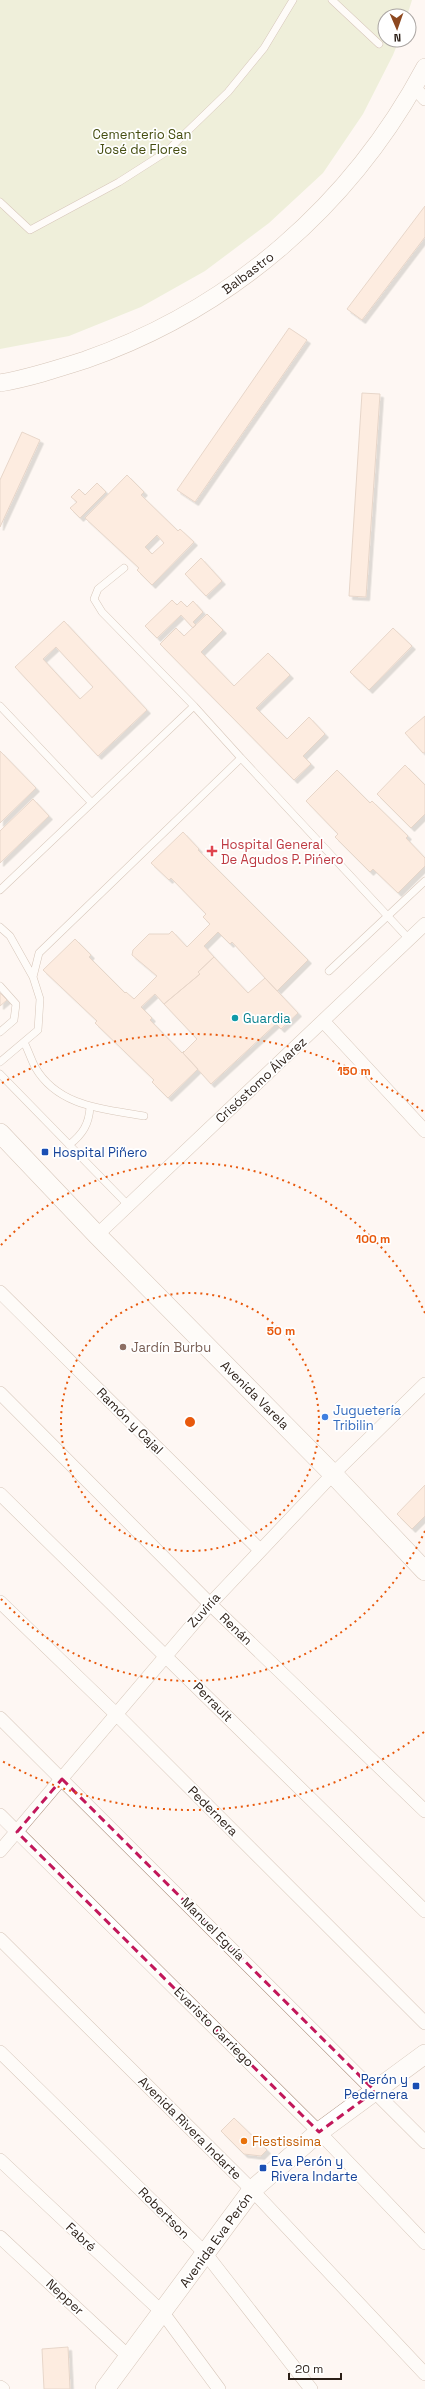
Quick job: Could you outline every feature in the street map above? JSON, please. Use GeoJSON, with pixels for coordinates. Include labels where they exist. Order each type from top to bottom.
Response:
{"type":"FeatureCollection","features":[{"type":"Feature","properties":{"kind":"main road","name":"Avenida Varela"},"geometry":{"type":"LineString","coordinates":[[0,1133],[97,1235],[333,1474],[425,1571]]}},
{"type":"Feature","properties":{"kind":"main road","name":"Avenida Eva Perón"},"geometry":{"type":"LineString","coordinates":[[106,2389],[252,2190],[319,2132],[425,2054]]}},
{"type":"Feature","properties":{"kind":"street","name":"Balbastro"},"geometry":{"type":"LineString","coordinates":[[0,383],[59,369],[114,350],[167,326],[229,288],[264,263],[308,224],[348,182],[383,136],[420,93],[425,67]]}},
{"type":"Feature","properties":{"kind":"street","name":"Crisóstomo Álvarez"},"geometry":{"type":"LineString","coordinates":[[97,1235],[425,924]]}},
{"type":"Feature","properties":{"kind":"street"},"geometry":{"type":"LineString","coordinates":[[323,1021],[425,1131]]}},
{"type":"Feature","properties":{"kind":"street","name":"Ramón y Cajal"},"geometry":{"type":"LineString","coordinates":[[0,1292],[260,1550]]}},
{"type":"Feature","properties":{"kind":"street","name":"Zuviría"},"geometry":{"type":"LineString","coordinates":[[0,1851],[117,1715],[165,1655],[210,1604],[333,1474],[425,1384]]}},
{"type":"Feature","properties":{"kind":"street","name":"Renán"},"geometry":{"type":"LineString","coordinates":[[0,1393],[210,1604],[425,1811]]}},
{"type":"Feature","properties":{"kind":"street","name":"Perrault"},"geometry":{"type":"LineString","coordinates":[[0,1494],[425,1911]]}},
{"type":"Feature","properties":{"kind":"street","name":"Pedernera"},"geometry":{"type":"LineString","coordinates":[[0,1602],[117,1715],[425,2023]]}},
{"type":"Feature","properties":{"kind":"street","name":"Manuel Eguía"},"geometry":{"type":"LineString","coordinates":[[0,1718],[425,2142]]}},
{"type":"Feature","properties":{"kind":"street","name":"Evaristo Carriego"},"geometry":{"type":"LineString","coordinates":[[0,1815],[319,2132],[425,2243]]}},
{"type":"Feature","properties":{"kind":"street","name":"Avenida Rivera Indarte"},"geometry":{"type":"LineString","coordinates":[[0,1939],[252,2190],[425,2374]]}},
{"type":"Feature","properties":{"kind":"street","name":"Robertson"},"geometry":{"type":"LineString","coordinates":[[0,2052],[206,2254],[311,2389]]}},
{"type":"Feature","properties":{"kind":"street","name":"Fabré"},"geometry":{"type":"LineString","coordinates":[[0,2160],[163,2313],[219,2389]]}},
{"type":"Feature","properties":{"kind":"street","name":"Nepper"},"geometry":{"type":"LineString","coordinates":[[0,2238],[129,2357]]}},
{"type":"Feature","properties":{"kind":"lane"},"geometry":{"type":"LineString","coordinates":[[0,202],[30,230],[119,182],[166,152],[237,81],[264,48],[293,0]]}},
{"type":"Feature","properties":{"kind":"lane"},"geometry":{"type":"LineString","coordinates":[[332,0],[377,42]]}},
{"type":"Feature","properties":{"kind":"lane"},"geometry":{"type":"LineString","coordinates":[[124,568],[98,589],[94,599],[102,612],[194,706],[409,939]]}},
{"type":"Feature","properties":{"kind":"lane"},"geometry":{"type":"LineString","coordinates":[[0,706],[91,802]]}},
{"type":"Feature","properties":{"kind":"lane"},"geometry":{"type":"LineString","coordinates":[[0,890],[91,802],[194,706]]}},
{"type":"Feature","properties":{"kind":"lane"},"geometry":{"type":"LineString","coordinates":[[33,977],[39,953],[241,758]]}},
{"type":"Feature","properties":{"kind":"lane"},"geometry":{"type":"LineString","coordinates":[[329,971],[425,881]]}},
{"type":"Feature","properties":{"kind":"lane"},"geometry":{"type":"LineString","coordinates":[[0,927],[10,936],[33,977],[40,999],[38,1030],[0,1062]]}},
{"type":"Feature","properties":{"kind":"lane"},"geometry":{"type":"LineString","coordinates":[[0,986],[16,1004],[14,1020],[0,1032]]}},
{"type":"Feature","properties":{"kind":"lane"},"geometry":{"type":"LineString","coordinates":[[24,1042],[36,1068],[52,1088],[74,1102],[90,1107],[144,1116]]}},
{"type":"Feature","properties":{"kind":"lane"},"geometry":{"type":"LineString","coordinates":[[0,1074],[128,1205]]}},
{"type":"Feature","properties":{"kind":"lane"},"geometry":{"type":"LineString","coordinates":[[69,1145],[85,1129],[89,1120],[90,1107]]}},
{"type":"Feature","properties":{"kind":"highlighted area"},"geometry":{"type":"Polygon","coordinates":[[[62,1779],[375,2091],[319,2132],[17,1832],[62,1779]]]}},
{"type":"Feature","properties":{"kind":"green space","name":"Cementerio San José de Flores"},"geometry":{"type":"Polygon","coordinates":[[[0,0],[412,0],[410,8],[377,8],[377,48],[396,48],[393,55],[363,114],[323,173],[269,223],[205,271],[141,307],[69,336],[0,349],[0,0]]]}},
{"type":"Feature","properties":{"kind":"building"},"geometry":{"type":"Polygon","coordinates":[[[425,206],[425,237],[362,320],[347,309],[425,206]]]}},
{"type":"Feature","properties":{"kind":"building"},"geometry":{"type":"Polygon","coordinates":[[[289,328],[307,340],[195,502],[177,490],[289,328]]]}},
{"type":"Feature","properties":{"kind":"building"},"geometry":{"type":"Polygon","coordinates":[[[362,393],[380,394],[366,597],[349,596],[362,393]]]}},
{"type":"Feature","properties":{"kind":"building"},"geometry":{"type":"Polygon","coordinates":[[[22,432],[40,440],[0,527],[0,480],[22,432]]]}},
{"type":"Feature","properties":{"kind":"building"},"geometry":{"type":"Polygon","coordinates":[[[127,475],[144,492],[141,495],[178,531],[180,529],[194,542],[152,585],[137,570],[139,568],[85,518],[127,475]],[[157,535],[145,547],[152,554],[164,543],[157,535]]]}},
{"type":"Feature","properties":{"kind":"building"},"geometry":{"type":"Polygon","coordinates":[[[97,483],[106,492],[80,518],[70,508],[77,502],[71,497],[79,489],[85,495],[97,483]]]}},
{"type":"Feature","properties":{"kind":"building"},"geometry":{"type":"Polygon","coordinates":[[[201,558],[222,581],[206,596],[185,574],[201,558]]]}},
{"type":"Feature","properties":{"kind":"building"},"geometry":{"type":"Polygon","coordinates":[[[172,600],[177,605],[181,601],[187,607],[193,601],[203,612],[193,622],[196,625],[193,628],[181,615],[157,638],[145,626],[172,600]]]}},
{"type":"Feature","properties":{"kind":"building"},"geometry":{"type":"Polygon","coordinates":[[[207,614],[223,630],[201,652],[234,686],[268,653],[290,675],[256,708],[287,739],[309,717],[325,734],[303,756],[311,764],[294,780],[160,644],[176,628],[184,636],[207,614]]]}},
{"type":"Feature","properties":{"kind":"building"},"geometry":{"type":"Polygon","coordinates":[[[64,621],[147,710],[98,756],[15,667],[64,621]],[[56,647],[43,659],[80,699],[93,687],[56,647]]]}},
{"type":"Feature","properties":{"kind":"building"},"geometry":{"type":"Polygon","coordinates":[[[393,628],[412,646],[369,690],[350,672],[393,628]]]}},
{"type":"Feature","properties":{"kind":"building"},"geometry":{"type":"Polygon","coordinates":[[[425,716],[425,752],[423,753],[405,733],[425,716]]]}},
{"type":"Feature","properties":{"kind":"building"},"geometry":{"type":"Polygon","coordinates":[[[0,751],[36,788],[0,823],[0,751]]]}},
{"type":"Feature","properties":{"kind":"building"},"geometry":{"type":"Polygon","coordinates":[[[405,765],[425,785],[425,814],[411,828],[377,794],[405,765]]]}},
{"type":"Feature","properties":{"kind":"building"},"geometry":{"type":"Polygon","coordinates":[[[337,770],[370,803],[372,801],[408,836],[406,838],[425,858],[425,866],[398,893],[373,869],[370,872],[335,837],[338,834],[306,801],[337,770]]]}},
{"type":"Feature","properties":{"kind":"building"},"geometry":{"type":"Polygon","coordinates":[[[33,799],[49,816],[0,863],[0,831],[33,799]]]}},
{"type":"Feature","properties":{"kind":"building"},"geometry":{"type":"Polygon","coordinates":[[[183,832],[199,849],[198,850],[308,960],[277,991],[232,942],[230,944],[218,932],[204,946],[214,957],[198,972],[200,974],[164,1004],[155,994],[141,1007],[152,1018],[150,1020],[182,1053],[184,1051],[183,1053],[198,1069],[168,1098],[152,1082],[154,1080],[95,1023],[97,1021],[43,970],[75,939],[91,955],[89,957],[125,993],[126,992],[134,999],[157,976],[132,955],[133,950],[149,934],[169,934],[172,931],[187,947],[210,924],[203,917],[206,914],[171,878],[169,880],[151,863],[183,832]]]}},
{"type":"Feature","properties":{"kind":"building","name":"Guardia"},"geometry":{"type":"Polygon","coordinates":[[[214,957],[248,993],[265,978],[298,1013],[281,1029],[276,1024],[211,1084],[183,1053],[197,1039],[164,1004],[200,974],[198,972],[214,957]]]}},
{"type":"Feature","properties":{"kind":"building"},"geometry":{"type":"Polygon","coordinates":[[[0,993],[7,1000],[0,1006],[0,993]]]}},
{"type":"Feature","properties":{"kind":"building"},"geometry":{"type":"Polygon","coordinates":[[[425,1485],[425,1516],[412,1529],[397,1514],[425,1485]]]}},
{"type":"Feature","properties":{"kind":"building","name":"Fiestissima"},"geometry":{"type":"Polygon","coordinates":[[[234,2118],[267,2150],[261,2156],[244,2154],[221,2131],[234,2118]]]}},
{"type":"Feature","properties":{"kind":"building"},"geometry":{"type":"Polygon","coordinates":[[[68,2347],[70,2389],[44,2389],[42,2349],[68,2347]]]}},
{"type":"Feature","properties":{"kind":"place","name":"Hospital General De Agudos P. Pińero"},"geometry":{"type":"Point","coordinates":[212,851]}},
{"type":"Feature","properties":{"kind":"place","name":"Guardia"},"geometry":{"type":"Point","coordinates":[235,1018]}},
{"type":"Feature","properties":{"kind":"place","name":"Hospital Piñero"},"geometry":{"type":"Point","coordinates":[45,1152]}},
{"type":"Feature","properties":{"kind":"place","name":"Jardín Burbu"},"geometry":{"type":"Point","coordinates":[123,1347]}},
{"type":"Feature","properties":{"kind":"place","name":"Juguetería Tribilin"},"geometry":{"type":"Point","coordinates":[325,1417]}},
{"type":"Feature","properties":{"kind":"place","name":"Perón y Pedernera"},"geometry":{"type":"Point","coordinates":[416,2086]}},
{"type":"Feature","properties":{"kind":"place","name":"Fiestissima"},"geometry":{"type":"Point","coordinates":[244,2141]}},
{"type":"Feature","properties":{"kind":"place","name":"Eva Perón y Rivera Indarte"},"geometry":{"type":"Point","coordinates":[263,2168]}}]}
